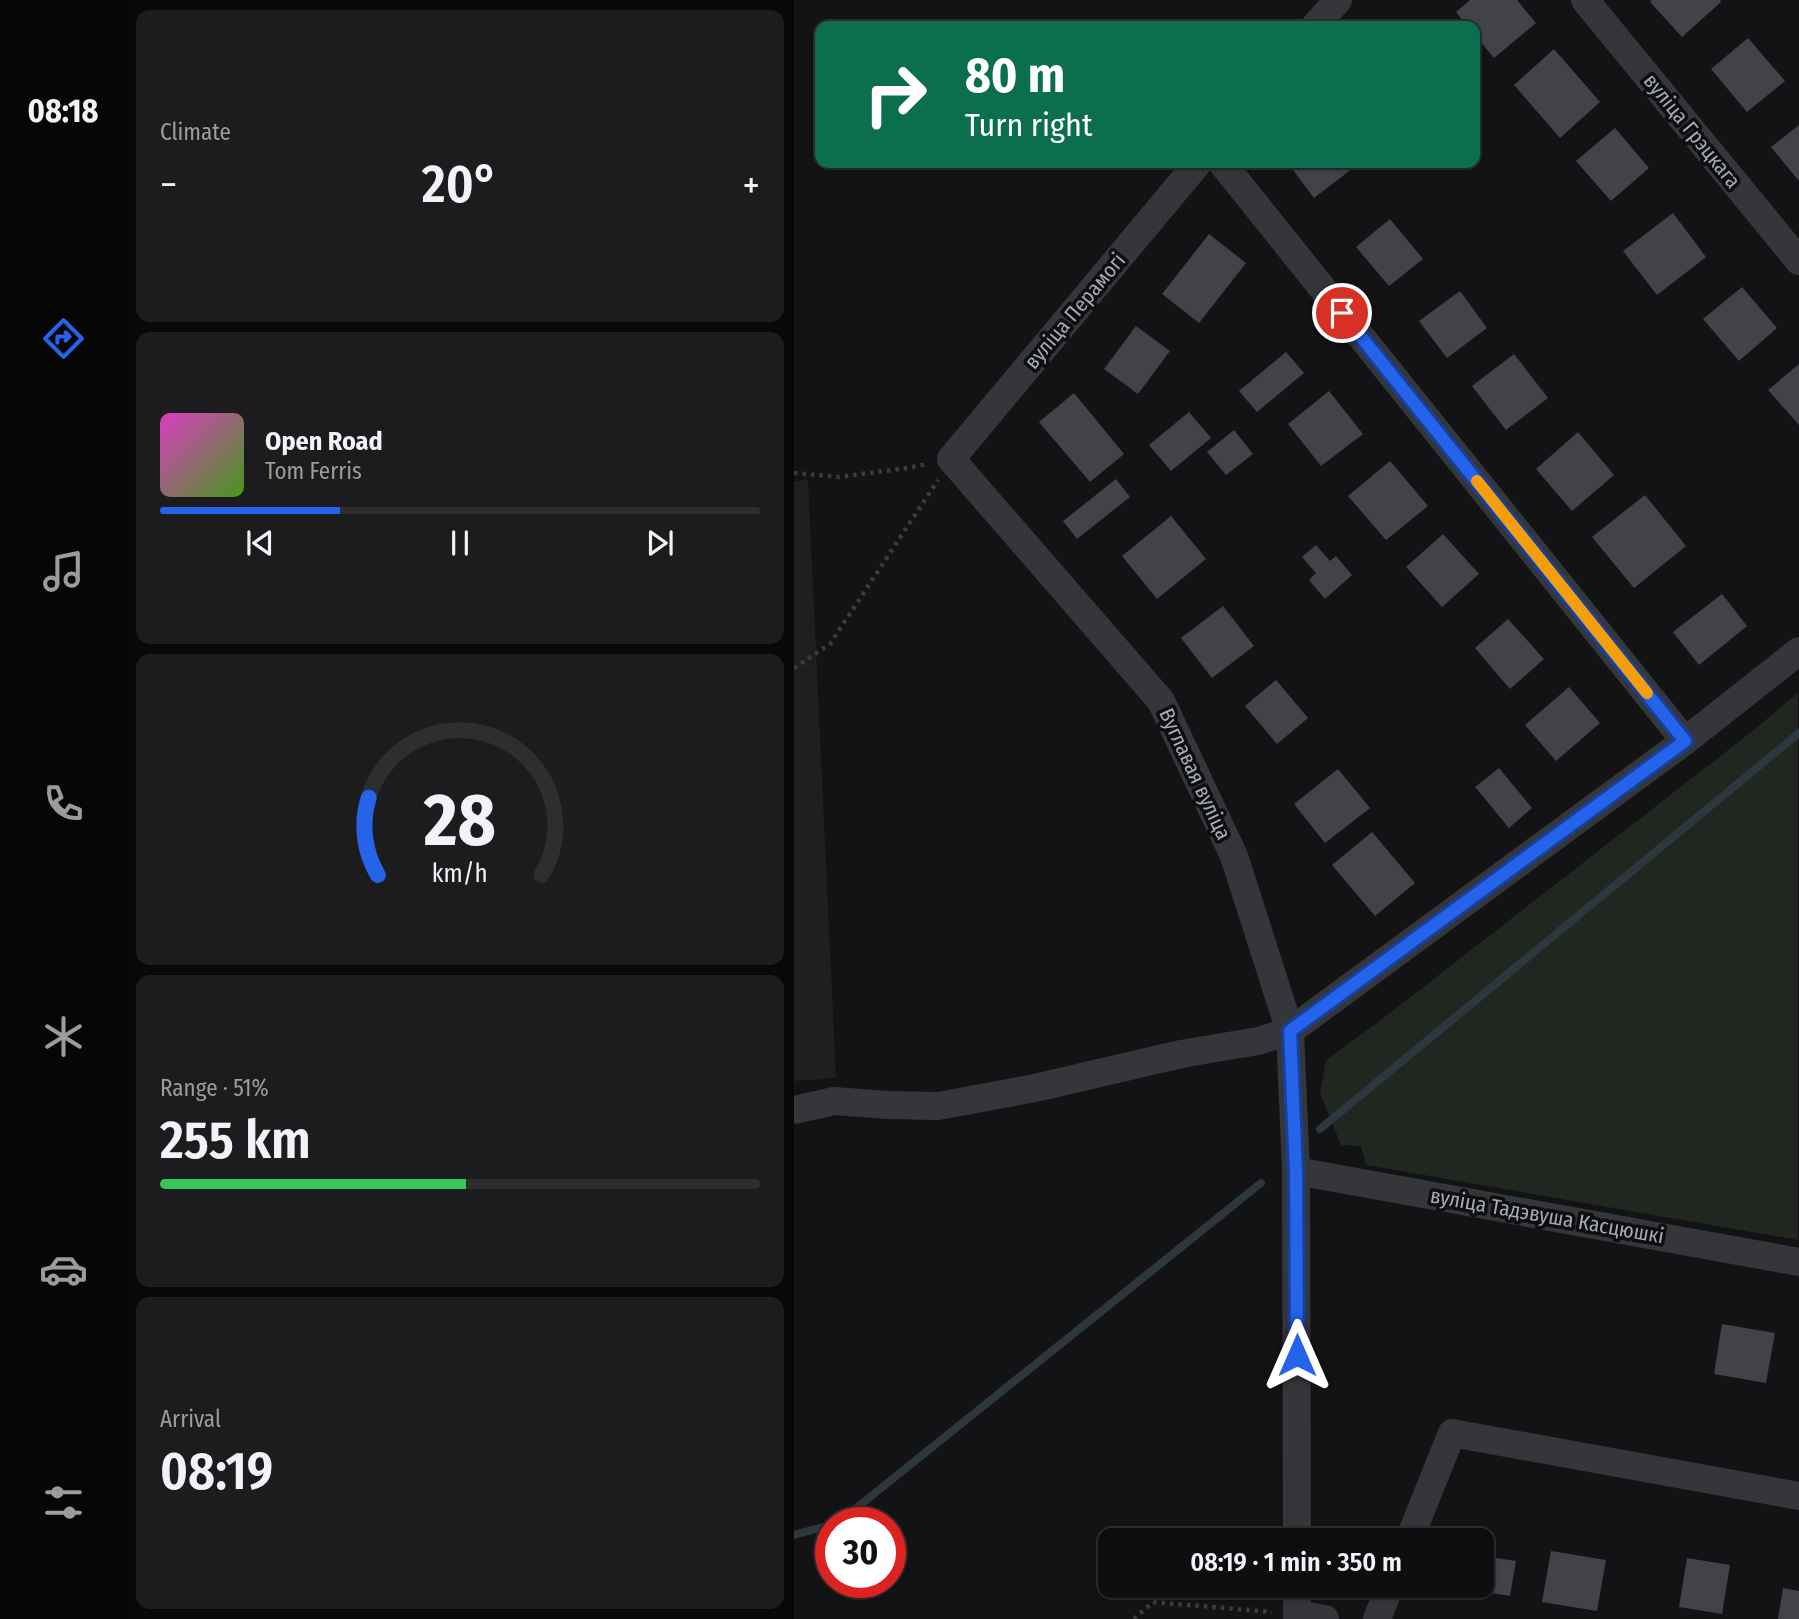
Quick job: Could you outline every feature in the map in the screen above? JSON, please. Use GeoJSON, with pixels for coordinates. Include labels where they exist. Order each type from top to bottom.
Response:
{"type":"FeatureCollection","features":[{"type":"Feature","properties":{"kind":"street"},"geometry":{"type":"LineString","coordinates":[[1319,21],[1338,0]]}},
{"type":"Feature","properties":{"kind":"street","name":"вуліца Грэцкага"},"geometry":{"type":"LineString","coordinates":[[1585,0],[1798,261]]}},
{"type":"Feature","properties":{"kind":"street","name":"вуліца Перамогі"},"geometry":{"type":"LineString","coordinates":[[951,459],[1194,168]]}},
{"type":"Feature","properties":{"kind":"street"},"geometry":{"type":"LineString","coordinates":[[1226,168],[1685,741]]}},
{"type":"Feature","properties":{"kind":"street","name":"Вуглавая вуліца"},"geometry":{"type":"LineString","coordinates":[[951,459],[1161,701],[1234,856],[1290,1031],[1296,1171],[1297,1528]]}},
{"type":"Feature","properties":{"kind":"street"},"geometry":{"type":"LineString","coordinates":[[794,1110],[834,1101],[938,1106],[1034,1088],[1181,1054],[1258,1041],[1290,1031],[1685,741],[1798,651]]}},
{"type":"Feature","properties":{"kind":"street","name":"вуліца Тадэвуша Касцюшкі"},"geometry":{"type":"LineString","coordinates":[[1296,1171],[1798,1262]]}},
{"type":"Feature","properties":{"kind":"street"},"geometry":{"type":"LineString","coordinates":[[1414,1528],[1452,1433],[1798,1496]]}},
{"type":"Feature","properties":{"kind":"street"},"geometry":{"type":"LineString","coordinates":[[1297,1598],[1297,1616],[1325,1619]]}},
{"type":"Feature","properties":{"kind":"street"},"geometry":{"type":"LineString","coordinates":[[1377,1619],[1385,1598]]}},
{"type":"Feature","properties":{"kind":"path"},"geometry":{"type":"LineString","coordinates":[[794,472],[839,477],[951,459]]}},
{"type":"Feature","properties":{"kind":"path"},"geometry":{"type":"LineString","coordinates":[[794,668],[830,644],[951,459]]}},
{"type":"Feature","properties":{"kind":"path"},"geometry":{"type":"LineString","coordinates":[[1134,1619],[1153,1602],[1297,1616]]}},
{"type":"Feature","properties":{"kind":"shaded area"},"geometry":{"type":"Polygon","coordinates":[[[808,480],[836,1078],[794,1081],[794,481],[808,480]]]}},
{"type":"Feature","properties":{"kind":"shaded area"},"geometry":{"type":"Polygon","coordinates":[[[1798,693],[1798,1240],[1366,1165],[1361,1146],[1341,1145],[1320,1093],[1326,1060],[1381,1020],[1798,693]]]}},
{"type":"Feature","properties":{"kind":"building"},"geometry":{"type":"Polygon","coordinates":[[[1470,0],[1517,0],[1536,23],[1494,58],[1480,41],[1480,21],[1463,21],[1456,12],[1470,0]]]}},
{"type":"Feature","properties":{"kind":"building"},"geometry":{"type":"Polygon","coordinates":[[[1650,2],[1721,2],[1682,37],[1650,2]]]}},
{"type":"Feature","properties":{"kind":"building"},"geometry":{"type":"Polygon","coordinates":[[[1748,38],[1785,81],[1747,112],[1711,69],[1748,38]]]}},
{"type":"Feature","properties":{"kind":"building"},"geometry":{"type":"Polygon","coordinates":[[[1554,49],[1600,102],[1560,138],[1514,85],[1554,49]]]}},
{"type":"Feature","properties":{"kind":"building"},"geometry":{"type":"Polygon","coordinates":[[[1799,125],[1799,181],[1771,147],[1799,125]]]}},
{"type":"Feature","properties":{"kind":"building"},"geometry":{"type":"Polygon","coordinates":[[[1615,128],[1649,168],[1611,201],[1576,161],[1615,128]]]}},
{"type":"Feature","properties":{"kind":"building"},"geometry":{"type":"Polygon","coordinates":[[[1292,168],[1353,168],[1314,198],[1292,168]]]}},
{"type":"Feature","properties":{"kind":"building"},"geometry":{"type":"Polygon","coordinates":[[[1673,213],[1706,257],[1657,295],[1623,251],[1673,213]]]}},
{"type":"Feature","properties":{"kind":"building"},"geometry":{"type":"Polygon","coordinates":[[[1390,219],[1423,259],[1389,286],[1356,247],[1390,219]]]}},
{"type":"Feature","properties":{"kind":"building"},"geometry":{"type":"Polygon","coordinates":[[[1209,234],[1246,263],[1199,323],[1162,294],[1209,234]]]}},
{"type":"Feature","properties":{"kind":"building"},"geometry":{"type":"Polygon","coordinates":[[[1742,287],[1777,328],[1739,361],[1703,319],[1742,287]]]}},
{"type":"Feature","properties":{"kind":"building"},"geometry":{"type":"Polygon","coordinates":[[[1460,291],[1487,328],[1447,358],[1419,321],[1460,291]]]}},
{"type":"Feature","properties":{"kind":"building"},"geometry":{"type":"Polygon","coordinates":[[[1136,326],[1170,351],[1138,394],[1104,369],[1136,326]]]}},
{"type":"Feature","properties":{"kind":"building"},"geometry":{"type":"Polygon","coordinates":[[[1286,352],[1304,373],[1257,412],[1239,391],[1286,352]]]}},
{"type":"Feature","properties":{"kind":"building"},"geometry":{"type":"Polygon","coordinates":[[[1514,354],[1548,398],[1506,430],[1472,386],[1514,354]]]}},
{"type":"Feature","properties":{"kind":"building"},"geometry":{"type":"Polygon","coordinates":[[[1799,364],[1799,425],[1768,390],[1799,364]]]}},
{"type":"Feature","properties":{"kind":"building"},"geometry":{"type":"Polygon","coordinates":[[[1329,391],[1363,434],[1321,466],[1288,424],[1329,391]]]}},
{"type":"Feature","properties":{"kind":"building"},"geometry":{"type":"Polygon","coordinates":[[[1074,393],[1124,454],[1090,482],[1039,422],[1074,393]]]}},
{"type":"Feature","properties":{"kind":"building"},"geometry":{"type":"Polygon","coordinates":[[[1189,412],[1211,438],[1171,471],[1149,445],[1189,412]]]}},
{"type":"Feature","properties":{"kind":"building"},"geometry":{"type":"Polygon","coordinates":[[[1234,430],[1253,454],[1226,475],[1207,452],[1234,430]]]}},
{"type":"Feature","properties":{"kind":"building"},"geometry":{"type":"Polygon","coordinates":[[[1578,432],[1614,475],[1572,511],[1536,469],[1578,432]]]}},
{"type":"Feature","properties":{"kind":"building"},"geometry":{"type":"Polygon","coordinates":[[[1390,461],[1428,506],[1386,540],[1348,496],[1390,461]]]}},
{"type":"Feature","properties":{"kind":"building"},"geometry":{"type":"Polygon","coordinates":[[[1116,479],[1130,497],[1077,539],[1063,521],[1116,479]]]}},
{"type":"Feature","properties":{"kind":"building"},"geometry":{"type":"Polygon","coordinates":[[[1645,495],[1686,546],[1634,588],[1592,537],[1645,495]]]}},
{"type":"Feature","properties":{"kind":"building"},"geometry":{"type":"Polygon","coordinates":[[[1171,516],[1206,559],[1157,599],[1122,556],[1171,516]]]}},
{"type":"Feature","properties":{"kind":"building"},"geometry":{"type":"Polygon","coordinates":[[[1443,534],[1479,574],[1442,607],[1406,567],[1443,534]]]}},
{"type":"Feature","properties":{"kind":"building"},"geometry":{"type":"Polygon","coordinates":[[[1316,545],[1330,561],[1336,556],[1352,575],[1325,599],[1309,580],[1316,573],[1302,557],[1316,545]]]}},
{"type":"Feature","properties":{"kind":"building"},"geometry":{"type":"Polygon","coordinates":[[[1722,594],[1747,626],[1699,665],[1673,632],[1722,594]]]}},
{"type":"Feature","properties":{"kind":"building"},"geometry":{"type":"Polygon","coordinates":[[[1223,606],[1254,646],[1212,678],[1181,638],[1223,606]]]}},
{"type":"Feature","properties":{"kind":"building"},"geometry":{"type":"Polygon","coordinates":[[[1508,619],[1544,659],[1510,689],[1475,648],[1508,619]]]}},
{"type":"Feature","properties":{"kind":"building"},"geometry":{"type":"Polygon","coordinates":[[[1276,680],[1308,718],[1277,744],[1245,706],[1276,680]]]}},
{"type":"Feature","properties":{"kind":"building"},"geometry":{"type":"Polygon","coordinates":[[[1569,687],[1600,723],[1556,761],[1525,725],[1569,687]]]}},
{"type":"Feature","properties":{"kind":"building"},"geometry":{"type":"Polygon","coordinates":[[[1499,768],[1532,808],[1509,828],[1475,787],[1499,768]]]}},
{"type":"Feature","properties":{"kind":"building"},"geometry":{"type":"Polygon","coordinates":[[[1338,769],[1370,808],[1325,843],[1294,804],[1338,769]]]}},
{"type":"Feature","properties":{"kind":"building"},"geometry":{"type":"Polygon","coordinates":[[[1372,832],[1415,883],[1375,916],[1332,865],[1372,832]]]}},
{"type":"Feature","properties":{"kind":"building"},"geometry":{"type":"Polygon","coordinates":[[[1722,1324],[1775,1333],[1766,1383],[1714,1374],[1722,1324]]]}},
{"type":"Feature","properties":{"kind":"building"},"geometry":{"type":"Polygon","coordinates":[[[1551,1551],[1606,1560],[1597,1611],[1542,1602],[1551,1551]]]}},
{"type":"Feature","properties":{"kind":"building"},"geometry":{"type":"Polygon","coordinates":[[[1494,1558],[1516,1561],[1510,1596],[1494,1593],[1494,1558]]]}},
{"type":"Feature","properties":{"kind":"building"},"geometry":{"type":"Polygon","coordinates":[[[1687,1558],[1730,1565],[1722,1614],[1679,1607],[1687,1558]]]}},
{"type":"Feature","properties":{"kind":"building"},"geometry":{"type":"Polygon","coordinates":[[[1783,1588],[1799,1591],[1799,1619],[1778,1619],[1783,1588]]]}},
{"type":"Feature","properties":{"kind":"waterway"},"geometry":{"type":"LineString","coordinates":[[1320,1129],[1799,733]]}},
{"type":"Feature","properties":{"kind":"waterway"},"geometry":{"type":"LineString","coordinates":[[858,1507],[1261,1183]]}},
{"type":"Feature","properties":{"kind":"waterway"},"geometry":{"type":"LineString","coordinates":[[794,1535],[815,1529]]}},
{"type":"Feature","properties":{"kind":"slow traffic"},"geometry":{"type":"LineString","coordinates":[[1477,481],[1647,693]]}},
{"type":"Feature","properties":{"kind":"route"},"geometry":{"type":"LineString","coordinates":[[1297,1355],[1296,1171],[1290,1031],[1685,741],[1342,313]]}}]}
